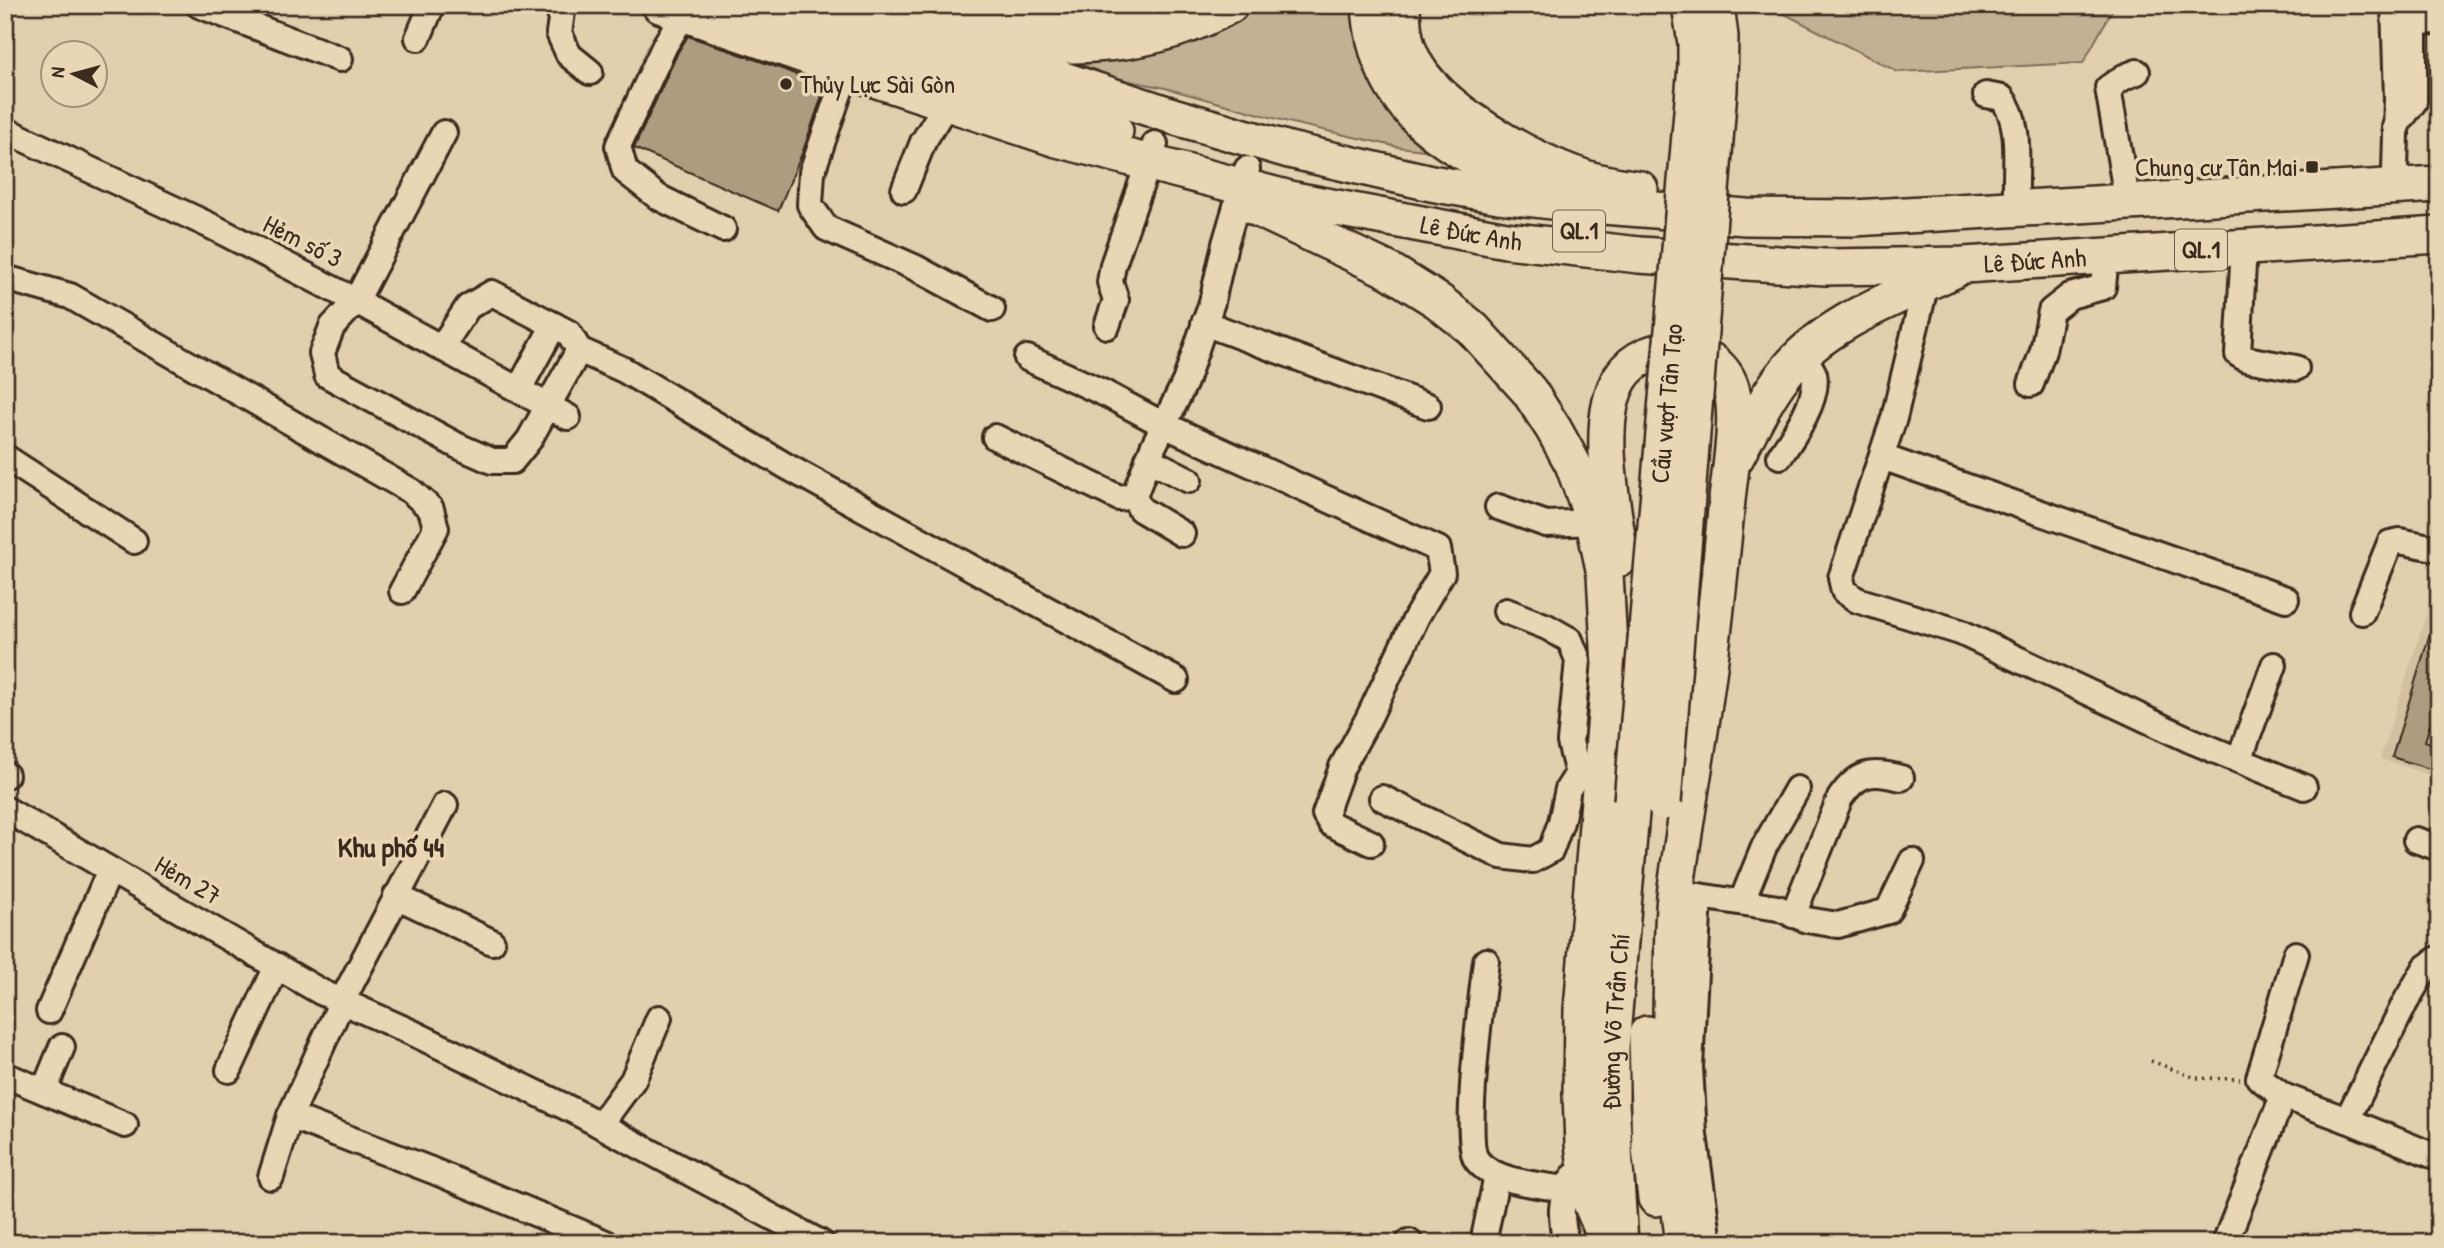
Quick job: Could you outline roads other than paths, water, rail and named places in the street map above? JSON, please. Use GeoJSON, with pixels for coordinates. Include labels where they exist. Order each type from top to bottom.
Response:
{"type":"FeatureCollection","features":[{"type":"Feature","properties":{"kind":"highway","name":"Lê Đức Anh"},"geometry":{"type":"LineString","coordinates":[[841,11],[933,22],[1081,23],[1154,5]]}},
{"type":"Feature","properties":{"kind":"highway"},"geometry":{"type":"LineString","coordinates":[[945,41],[1024,45],[1081,23],[1129,42],[1196,23],[1230,5]]}},
{"type":"Feature","properties":{"kind":"highway","name":"Lê Đức Anh"},"geometry":{"type":"LineString","coordinates":[[1402,5],[1405,38],[1412,58],[1421,75],[1451,105],[1486,129],[1564,171],[1601,182],[1676,194],[1917,208],[2439,184]]}},
{"type":"Feature","properties":{"kind":"highway","name":"Cầu vượt Tân Tạo"},"geometry":{"type":"LineString","coordinates":[[1647,802],[1696,66],[1696,43],[1690,5]]}},
{"type":"Feature","properties":{"kind":"highway"},"geometry":{"type":"LineString","coordinates":[[1647,802],[1719,90],[1720,37],[1716,5]]}},
{"type":"Feature","properties":{"kind":"highway","name":"Lê Đức Anh"},"geometry":{"type":"LineString","coordinates":[[743,8],[1133,147],[1294,201],[1506,240],[1599,251],[1825,267],[1964,265],[2439,235]]}},
{"type":"Feature","properties":{"kind":"highway","name":"Lê Đức Anh"},"geometry":{"type":"LineString","coordinates":[[672,10],[1058,139],[1133,147]]}},
{"type":"Feature","properties":{"kind":"highway","name":"Lê Đức Anh"},"geometry":{"type":"LineString","coordinates":[[841,11],[945,41],[1151,109],[1289,150],[1431,183],[1499,195],[1577,204],[1746,217],[1854,218],[2016,194],[2439,167]]}},
{"type":"Feature","properties":{"kind":"highway"},"geometry":{"type":"LineString","coordinates":[[1370,13],[1391,58],[1409,80],[1451,105]]}},
{"type":"Feature","properties":{"kind":"highway"},"geometry":{"type":"LineString","coordinates":[[1370,13],[1376,53],[1387,77],[1410,111],[1427,128],[1462,152],[1577,204]]}},
{"type":"Feature","properties":{"kind":"highway"},"geometry":{"type":"LineString","coordinates":[[1133,147],[1199,175],[1243,185],[1438,301],[1472,328],[1500,357],[1529,391],[1573,464],[1588,507],[1605,574],[1610,665]]}},
{"type":"Feature","properties":{"kind":"highway","name":"Lê Đức Anh"},"geometry":{"type":"LineString","coordinates":[[1243,185],[1379,202],[1517,226],[1829,246],[1997,244],[2439,213]]}},
{"type":"Feature","properties":{"kind":"highway"},"geometry":{"type":"LineString","coordinates":[[1730,470],[1785,372],[1817,341],[1844,323],[1964,265]]}},
{"type":"Feature","properties":{"kind":"highway"},"geometry":{"type":"LineString","coordinates":[[1608,1243],[1591,1203],[1576,1177],[1581,1094],[1589,770],[1610,665],[1621,561],[1608,460],[1608,416],[1617,383],[1632,364],[1653,351],[1681,350],[1705,357],[1716,364],[1731,388],[1734,415],[1722,560],[1706,687],[1687,894],[1671,1015],[1675,1159],[1684,1243]]}},
{"type":"Feature","properties":{"kind":"highway","name":"Đường Võ Trần Chí"},"geometry":{"type":"LineString","coordinates":[[1620,1243],[1611,1102],[1614,995],[1647,802]]}},
{"type":"Feature","properties":{"kind":"highway","name":"Đường Võ Trần Chí"},"geometry":{"type":"LineString","coordinates":[[1647,802],[1650,966],[1647,1060],[1650,1149],[1663,1243]]}},
{"type":"Feature","properties":{"kind":"street"},"geometry":{"type":"LineString","coordinates":[[199,5],[340,59]]}},
{"type":"Feature","properties":{"kind":"street"},"geometry":{"type":"LineString","coordinates":[[418,38],[432,5]]}},
{"type":"Feature","properties":{"kind":"street"},"geometry":{"type":"LineString","coordinates":[[563,5],[559,33],[569,55],[590,72]]}},
{"type":"Feature","properties":{"kind":"street"},"geometry":{"type":"LineString","coordinates":[[2394,5],[2397,56],[2395,170]]}},
{"type":"Feature","properties":{"kind":"street"},"geometry":{"type":"LineString","coordinates":[[672,10],[665,46],[618,146],[625,171],[633,178],[658,197],[723,229]]}},
{"type":"Feature","properties":{"kind":"street"},"geometry":{"type":"LineString","coordinates":[[2395,127],[2414,102],[2423,16]]}},
{"type":"Feature","properties":{"kind":"street"},"geometry":{"type":"LineString","coordinates":[[847,70],[812,172],[810,205],[826,228],[916,268],[992,309]]}},
{"type":"Feature","properties":{"kind":"street"},"geometry":{"type":"LineString","coordinates":[[2125,187],[2108,88],[2124,76],[2137,72]]}},
{"type":"Feature","properties":{"kind":"street"},"geometry":{"type":"LineString","coordinates":[[1986,96],[2002,99],[2011,110],[2015,136],[2016,194]]}},
{"type":"Feature","properties":{"kind":"street"},"geometry":{"type":"LineString","coordinates":[[904,190],[923,142],[947,103]]}},
{"type":"Feature","properties":{"kind":"street","name":"Hẻm số 3"},"geometry":{"type":"LineString","coordinates":[[5,130],[213,228],[356,301],[558,411]]}},
{"type":"Feature","properties":{"kind":"street"},"geometry":{"type":"LineString","coordinates":[[444,133],[356,301],[332,327],[323,354],[327,375],[374,402],[492,461],[512,461],[558,411],[579,350]]}},
{"type":"Feature","properties":{"kind":"street"},"geometry":{"type":"LineString","coordinates":[[1107,326],[1116,300],[1111,282],[1112,265],[1133,147]]}},
{"type":"Feature","properties":{"kind":"street"},"geometry":{"type":"LineString","coordinates":[[1182,534],[1140,509],[1134,496],[1185,382],[1243,185]]}},
{"type":"Feature","properties":{"kind":"street"},"geometry":{"type":"LineString","coordinates":[[2244,247],[2238,354],[2246,359],[2296,368]]}},
{"type":"Feature","properties":{"kind":"street"},"geometry":{"type":"LineString","coordinates":[[2031,384],[2043,351],[2051,311],[2070,296],[2102,287],[2106,256]]}},
{"type":"Feature","properties":{"kind":"street"},"geometry":{"type":"LineString","coordinates":[[5,278],[71,296],[411,491],[431,509],[436,528],[402,591]]}},
{"type":"Feature","properties":{"kind":"street"},"geometry":{"type":"LineString","coordinates":[[1926,283],[1882,457],[1841,578],[1844,592],[1857,600],[1960,632],[2304,787]]}},
{"type":"Feature","properties":{"kind":"street"},"geometry":{"type":"LineString","coordinates":[[441,348],[468,307],[492,293],[569,333],[579,350],[624,370],[786,466],[1176,680]]}},
{"type":"Feature","properties":{"kind":"street"},"geometry":{"type":"LineString","coordinates":[[1204,323],[1428,407]]}},
{"type":"Feature","properties":{"kind":"street"},"geometry":{"type":"LineString","coordinates":[[519,389],[554,325]]}},
{"type":"Feature","properties":{"kind":"street"},"geometry":{"type":"LineString","coordinates":[[1780,456],[1797,430],[1811,398],[1814,375],[1802,355]]}},
{"type":"Feature","properties":{"kind":"street"},"geometry":{"type":"LineString","coordinates":[[1027,358],[1106,394],[1164,425],[1438,550],[1442,573],[1416,617],[1342,767],[1325,814],[1331,824],[1371,843]]}},
{"type":"Feature","properties":{"kind":"street"},"geometry":{"type":"LineString","coordinates":[[995,437],[1119,498],[1134,496]]}},
{"type":"Feature","properties":{"kind":"street"},"geometry":{"type":"LineString","coordinates":[[5,457],[134,541]]}},
{"type":"Feature","properties":{"kind":"street"},"geometry":{"type":"LineString","coordinates":[[1882,457],[2286,599]]}},
{"type":"Feature","properties":{"kind":"street"},"geometry":{"type":"LineString","coordinates":[[1149,459],[1189,480]]}},
{"type":"Feature","properties":{"kind":"street"},"geometry":{"type":"LineString","coordinates":[[1498,507],[1545,524],[1588,507]]}},
{"type":"Feature","properties":{"kind":"street"},"geometry":{"type":"LineString","coordinates":[[2361,612],[2390,543],[2400,541],[2439,549]]}},
{"type":"Feature","properties":{"kind":"street"},"geometry":{"type":"LineString","coordinates":[[1382,797],[1501,856],[1533,860],[1550,850],[1561,822],[1568,789],[1589,770],[1570,742],[1578,660],[1570,640],[1547,627],[1506,611]]}},
{"type":"Feature","properties":{"kind":"street"},"geometry":{"type":"LineString","coordinates":[[2239,760],[2274,665]]}},
{"type":"Feature","properties":{"kind":"street"},"geometry":{"type":"LineString","coordinates":[[1793,915],[1840,798],[1850,783],[1864,775],[1879,772],[1901,778]]}},
{"type":"Feature","properties":{"kind":"street"},"geometry":{"type":"LineString","coordinates":[[1742,901],[1763,847],[1797,789]]}},
{"type":"Feature","properties":{"kind":"street"},"geometry":{"type":"LineString","coordinates":[[271,1177],[290,1116],[342,1001],[445,805]]}},
{"type":"Feature","properties":{"kind":"street","name":"Hẻm 27"},"geometry":{"type":"LineString","coordinates":[[5,809],[321,992],[438,1045],[600,1125],[821,1243]]}},
{"type":"Feature","properties":{"kind":"street"},"geometry":{"type":"LineString","coordinates":[[1709,1243],[1694,1135],[1687,894],[1778,908],[1807,920],[1838,925],[1888,911],[1912,861]]}},
{"type":"Feature","properties":{"kind":"street"},"geometry":{"type":"LineString","coordinates":[[49,1011],[110,870]]}},
{"type":"Feature","properties":{"kind":"street"},"geometry":{"type":"LineString","coordinates":[[396,896],[492,942]]}},
{"type":"Feature","properties":{"kind":"street"},"geometry":{"type":"LineString","coordinates":[[2295,954],[2259,1078],[2283,1096],[2439,1158]]}},
{"type":"Feature","properties":{"kind":"street"},"geometry":{"type":"LineString","coordinates":[[2347,1120],[2412,991],[2426,967],[2439,958]]}},
{"type":"Feature","properties":{"kind":"street"},"geometry":{"type":"LineString","coordinates":[[1486,961],[1475,1057],[1470,1140],[1476,1160],[1497,1175],[1519,1182],[1576,1177],[1561,1210],[1566,1243]]}},
{"type":"Feature","properties":{"kind":"street"},"geometry":{"type":"LineString","coordinates":[[229,1070],[277,966]]}},
{"type":"Feature","properties":{"kind":"street"},"geometry":{"type":"LineString","coordinates":[[600,1125],[633,1080],[659,1018]]}},
{"type":"Feature","properties":{"kind":"street"},"geometry":{"type":"LineString","coordinates":[[44,1091],[62,1047]]}},
{"type":"Feature","properties":{"kind":"street"},"geometry":{"type":"LineString","coordinates":[[5,1075],[125,1125]]}},
{"type":"Feature","properties":{"kind":"street"},"geometry":{"type":"LineString","coordinates":[[2225,1243],[2283,1096]]}},
{"type":"Feature","properties":{"kind":"street"},"geometry":{"type":"LineString","coordinates":[[290,1116],[606,1243]]}},
{"type":"Feature","properties":{"kind":"street"},"geometry":{"type":"LineString","coordinates":[[1483,1243],[1497,1175]]}},
{"type":"Feature","properties":{"kind":"place","name":"Thủy Lực Sài Gòn"},"geometry":{"type":"Point","coordinates":[786,84]}},
{"type":"Feature","properties":{"kind":"place","name":"Chung cư Tân Mai"},"geometry":{"type":"Point","coordinates":[2312,167]}},
{"type":"Feature","properties":{"kind":"district","name":"Khu phố 44"},"geometry":{"type":"Point","coordinates":[391,847]}}]}
